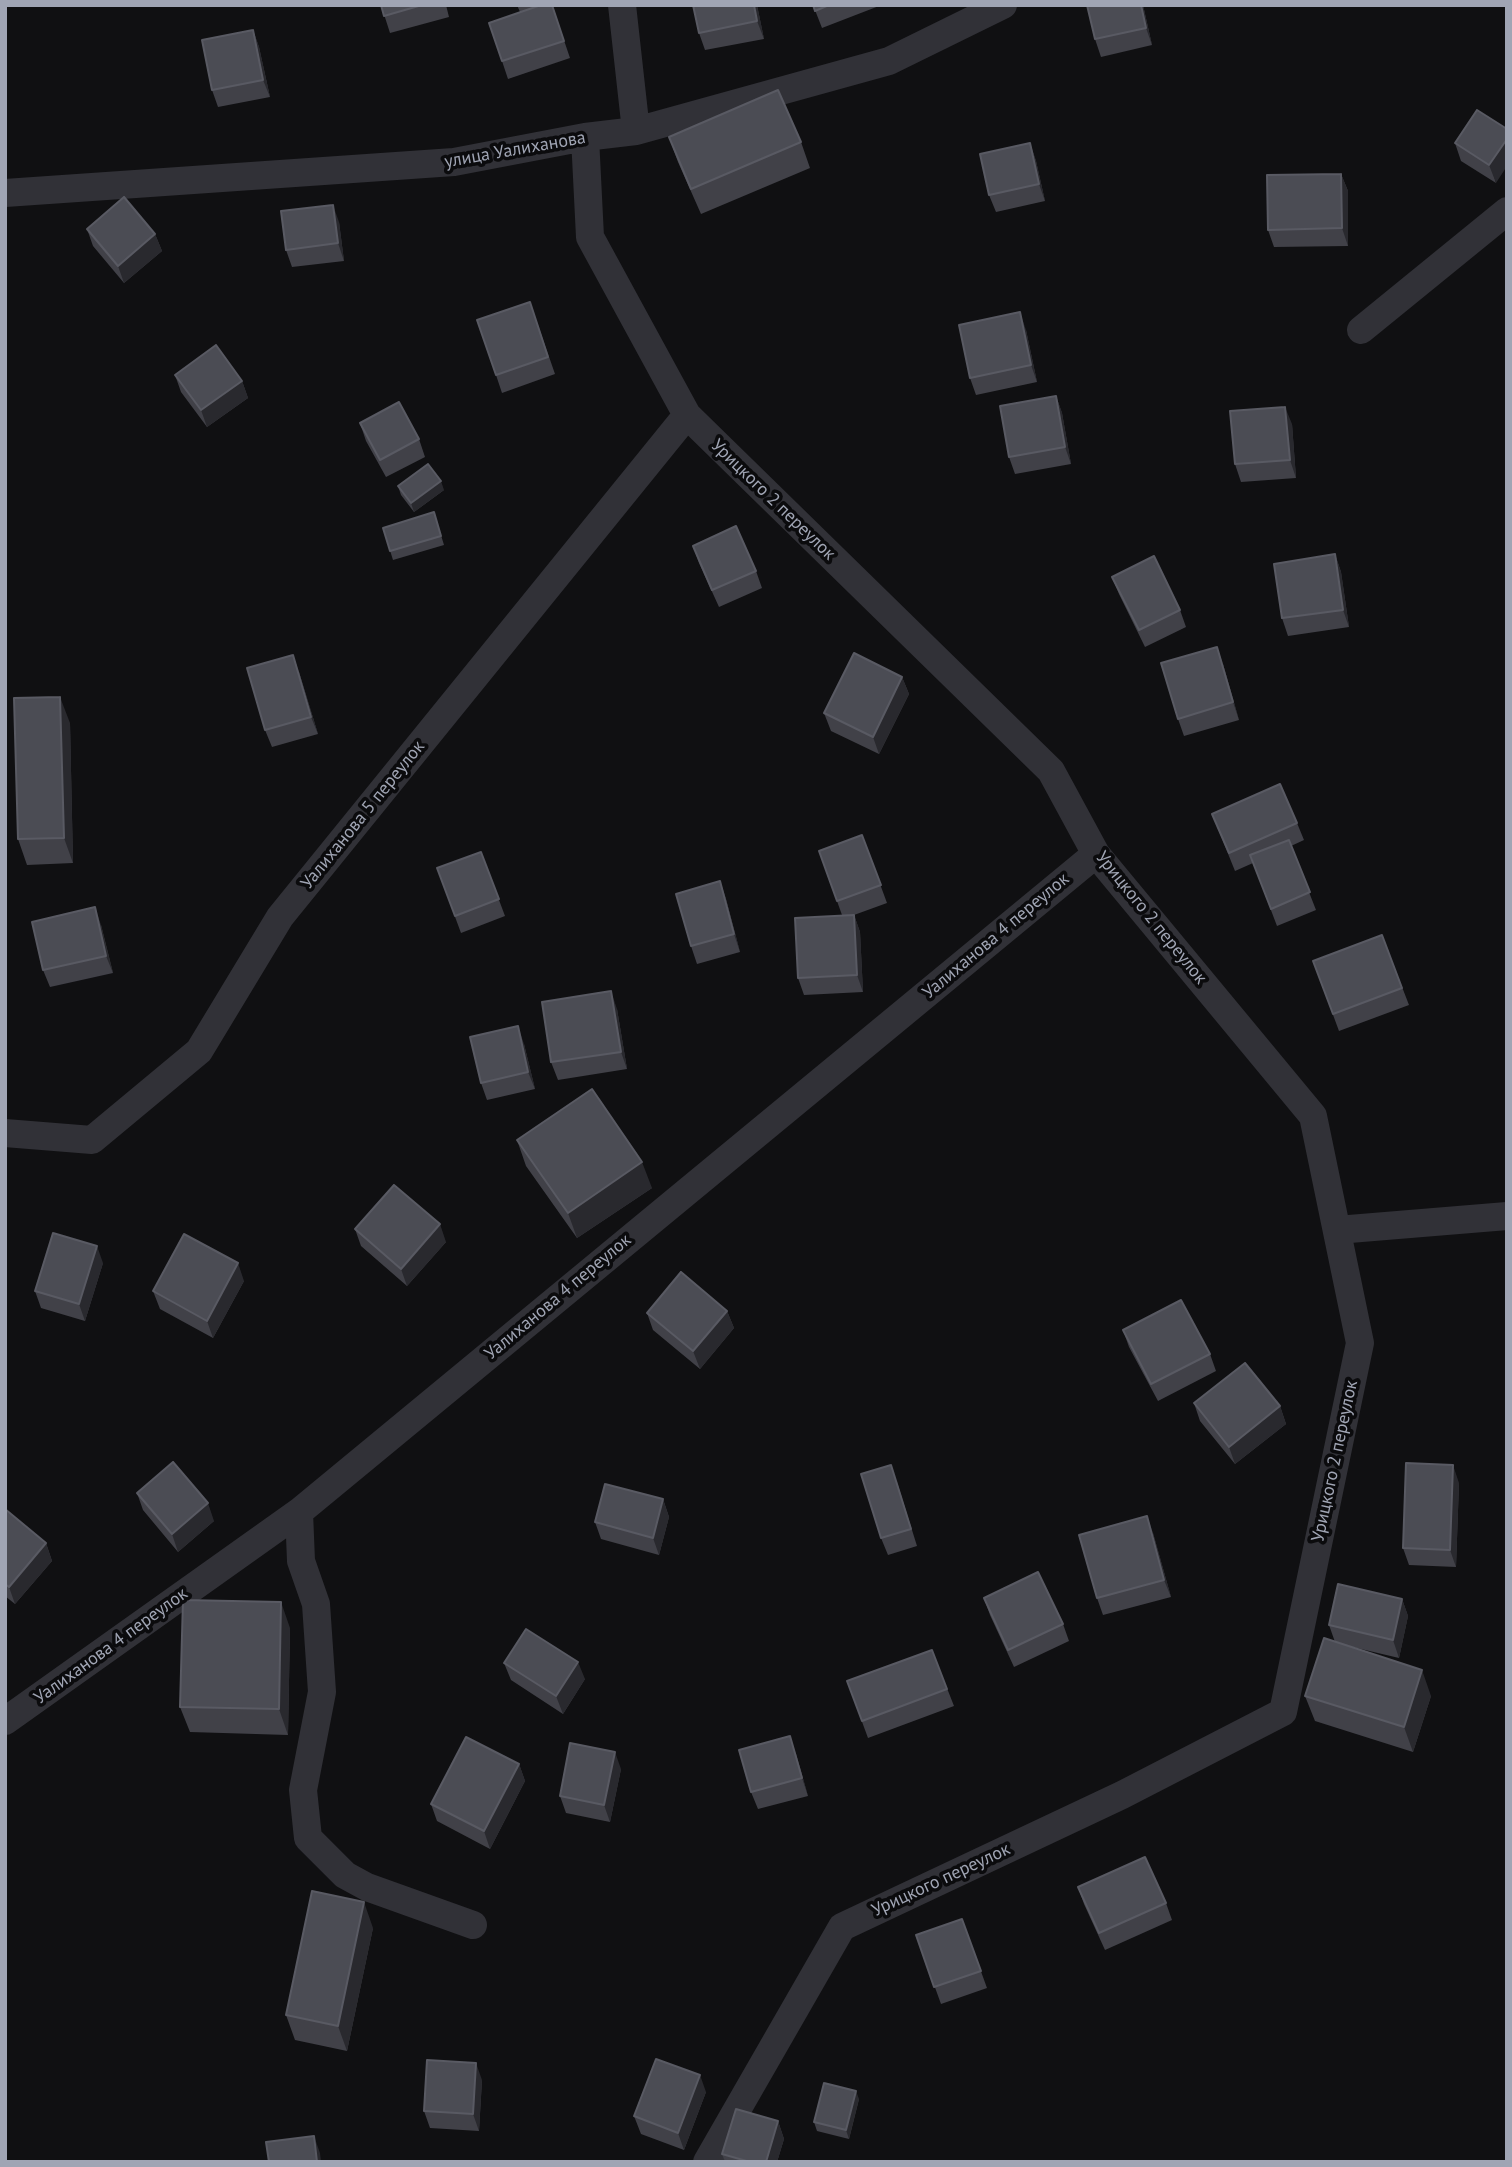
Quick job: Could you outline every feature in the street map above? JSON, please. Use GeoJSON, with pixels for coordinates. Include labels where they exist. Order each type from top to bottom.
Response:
{"type":"FeatureCollection","features":[{"type":"Feature","properties":{"kind":"street"},"geometry":{"type":"LineString","coordinates":[[622,5],[636,131]]}},
{"type":"Feature","properties":{"kind":"street","name":"улица Уалиханова"},"geometry":{"type":"LineString","coordinates":[[5,193],[454,162],[585,137],[636,131],[889,61],[1003,5]]}},
{"type":"Feature","properties":{"kind":"street","name":"Урицкого 2 переулок"},"geometry":{"type":"LineString","coordinates":[[585,137],[590,237],[687,415],[1051,771],[1096,854],[1314,1115],[1360,1343],[1283,1712]]}},
{"type":"Feature","properties":{"kind":"street"},"geometry":{"type":"LineString","coordinates":[[1361,330],[1507,211]]}},
{"type":"Feature","properties":{"kind":"street","name":"Уалиханова 5 переулок"},"geometry":{"type":"LineString","coordinates":[[5,1133],[92,1140],[199,1051],[280,917],[687,415]]}},
{"type":"Feature","properties":{"kind":"street","name":"Уалиханова 4 переулок"},"geometry":{"type":"LineString","coordinates":[[5,1721],[299,1512],[1096,854]]}},
{"type":"Feature","properties":{"kind":"street"},"geometry":{"type":"LineString","coordinates":[[1337,1230],[1507,1216]]}},
{"type":"Feature","properties":{"kind":"street"},"geometry":{"type":"LineString","coordinates":[[299,1512],[301,1561],[316,1604],[322,1692],[303,1790],[308,1838],[345,1875],[367,1887],[472,1925]]}},
{"type":"Feature","properties":{"kind":"street","name":"Урицкого переулок"},"geometry":{"type":"LineString","coordinates":[[707,2162],[842,1927],[1122,1795],[1283,1712]]}},
{"type":"Feature","properties":{"kind":"building"},"geometry":{"type":"Polygon","coordinates":[[[381,5],[422,5],[384,16],[381,5]]]}},
{"type":"Feature","properties":{"kind":"building"},"geometry":{"type":"Polygon","coordinates":[[[541,5],[552,5],[564,41],[502,61],[489,23],[541,5]]]}},
{"type":"Feature","properties":{"kind":"building"},"geometry":{"type":"Polygon","coordinates":[[[693,5],[754,5],[757,21],[699,33],[693,5]]]}},
{"type":"Feature","properties":{"kind":"building"},"geometry":{"type":"Polygon","coordinates":[[[813,5],[829,5],[815,11],[813,5]]]}},
{"type":"Feature","properties":{"kind":"building"},"geometry":{"type":"Polygon","coordinates":[[[1087,5],[1141,5],[1146,28],[1095,39],[1087,5]]]}},
{"type":"Feature","properties":{"kind":"building"},"geometry":{"type":"Polygon","coordinates":[[[253,30],[263,80],[212,90],[202,40],[253,30]]]}},
{"type":"Feature","properties":{"kind":"building"},"geometry":{"type":"Polygon","coordinates":[[[778,90],[801,142],[691,189],[669,137],[778,90]]]}},
{"type":"Feature","properties":{"kind":"building"},"geometry":{"type":"Polygon","coordinates":[[[1477,110],[1507,129],[1507,139],[1489,165],[1455,143],[1477,110]]]}},
{"type":"Feature","properties":{"kind":"building"},"geometry":{"type":"Polygon","coordinates":[[[1030,143],[1039,184],[989,195],[980,154],[1030,143]]]}},
{"type":"Feature","properties":{"kind":"building"},"geometry":{"type":"Polygon","coordinates":[[[1341,174],[1342,228],[1268,230],[1267,175],[1341,174]]]}},
{"type":"Feature","properties":{"kind":"building"},"geometry":{"type":"Polygon","coordinates":[[[124,197],[155,234],[118,266],[87,229],[124,197]]]}},
{"type":"Feature","properties":{"kind":"building"},"geometry":{"type":"Polygon","coordinates":[[[333,205],[338,243],[286,250],[281,211],[333,205]]]}},
{"type":"Feature","properties":{"kind":"building"},"geometry":{"type":"Polygon","coordinates":[[[530,302],[548,357],[496,375],[477,320],[530,302]]]}},
{"type":"Feature","properties":{"kind":"building"},"geometry":{"type":"Polygon","coordinates":[[[1020,312],[1031,365],[970,378],[959,325],[1020,312]]]}},
{"type":"Feature","properties":{"kind":"building"},"geometry":{"type":"Polygon","coordinates":[[[216,345],[242,381],[201,410],[175,375],[216,345]]]}},
{"type":"Feature","properties":{"kind":"building"},"geometry":{"type":"Polygon","coordinates":[[[1056,396],[1065,447],[1009,457],[1000,406],[1056,396]]]}},
{"type":"Feature","properties":{"kind":"building"},"geometry":{"type":"Polygon","coordinates":[[[399,402],[419,439],[380,460],[360,423],[399,402]]]}},
{"type":"Feature","properties":{"kind":"building"},"geometry":{"type":"Polygon","coordinates":[[[1285,407],[1290,460],[1235,464],[1230,411],[1285,407]]]}},
{"type":"Feature","properties":{"kind":"building"},"geometry":{"type":"Polygon","coordinates":[[[428,464],[441,481],[411,503],[398,486],[428,464]]]}},
{"type":"Feature","properties":{"kind":"building"},"geometry":{"type":"Polygon","coordinates":[[[434,512],[441,536],[390,551],[383,528],[434,512]]]}},
{"type":"Feature","properties":{"kind":"building"},"geometry":{"type":"Polygon","coordinates":[[[736,526],[756,571],[712,590],[693,546],[736,526]]]}},
{"type":"Feature","properties":{"kind":"building"},"geometry":{"type":"Polygon","coordinates":[[[1335,554],[1343,610],[1282,618],[1274,564],[1335,554]]]}},
{"type":"Feature","properties":{"kind":"building"},"geometry":{"type":"Polygon","coordinates":[[[1154,556],[1180,610],[1139,630],[1112,577],[1154,556]]]}},
{"type":"Feature","properties":{"kind":"building"},"geometry":{"type":"Polygon","coordinates":[[[1217,647],[1233,702],[1178,719],[1161,663],[1217,647]]]}},
{"type":"Feature","properties":{"kind":"building"},"geometry":{"type":"Polygon","coordinates":[[[854,653],[902,677],[873,737],[824,713],[854,653]]]}},
{"type":"Feature","properties":{"kind":"building"},"geometry":{"type":"Polygon","coordinates":[[[293,655],[311,717],[265,730],[247,668],[293,655]]]}},
{"type":"Feature","properties":{"kind":"building"},"geometry":{"type":"Polygon","coordinates":[[[60,697],[64,838],[18,839],[14,698],[60,697]]]}},
{"type":"Feature","properties":{"kind":"building"},"geometry":{"type":"Polygon","coordinates":[[[1280,784],[1297,823],[1229,853],[1212,814],[1280,784]]]}},
{"type":"Feature","properties":{"kind":"building"},"geometry":{"type":"Polygon","coordinates":[[[862,835],[881,885],[837,901],[819,851],[862,835]]]}},
{"type":"Feature","properties":{"kind":"building"},"geometry":{"type":"Polygon","coordinates":[[[1289,840],[1310,892],[1271,909],[1250,855],[1289,840]]]}},
{"type":"Feature","properties":{"kind":"building"},"geometry":{"type":"Polygon","coordinates":[[[481,852],[499,899],[455,916],[437,868],[481,852]]]}},
{"type":"Feature","properties":{"kind":"building"},"geometry":{"type":"Polygon","coordinates":[[[720,881],[734,934],[691,946],[676,894],[720,881]]]}},
{"type":"Feature","properties":{"kind":"building"},"geometry":{"type":"Polygon","coordinates":[[[95,907],[106,956],[43,970],[32,922],[95,907]]]}},
{"type":"Feature","properties":{"kind":"building"},"geometry":{"type":"Polygon","coordinates":[[[854,915],[857,975],[798,978],[795,918],[854,915]]]}},
{"type":"Feature","properties":{"kind":"building"},"geometry":{"type":"Polygon","coordinates":[[[1382,935],[1402,988],[1333,1014],[1313,961],[1382,935]]]}},
{"type":"Feature","properties":{"kind":"building"},"geometry":{"type":"Polygon","coordinates":[[[611,991],[621,1052],[551,1062],[542,1002],[611,991]]]}},
{"type":"Feature","properties":{"kind":"building"},"geometry":{"type":"Polygon","coordinates":[[[518,1026],[528,1072],[481,1083],[470,1037],[518,1026]]]}},
{"type":"Feature","properties":{"kind":"building"},"geometry":{"type":"Polygon","coordinates":[[[592,1089],[642,1162],[568,1213],[517,1140],[592,1089]]]}},
{"type":"Feature","properties":{"kind":"building"},"geometry":{"type":"Polygon","coordinates":[[[394,1185],[440,1224],[401,1269],[355,1229],[394,1185]]]}},
{"type":"Feature","properties":{"kind":"building"},"geometry":{"type":"Polygon","coordinates":[[[53,1233],[97,1246],[79,1304],[35,1291],[53,1233]]]}},
{"type":"Feature","properties":{"kind":"building"},"geometry":{"type":"Polygon","coordinates":[[[184,1234],[238,1263],[207,1321],[153,1291],[184,1234]]]}},
{"type":"Feature","properties":{"kind":"building"},"geometry":{"type":"Polygon","coordinates":[[[681,1272],[727,1311],[693,1351],[647,1313],[681,1272]]]}},
{"type":"Feature","properties":{"kind":"building"},"geometry":{"type":"Polygon","coordinates":[[[1181,1300],[1210,1354],[1151,1384],[1123,1330],[1181,1300]]]}},
{"type":"Feature","properties":{"kind":"building"},"geometry":{"type":"Polygon","coordinates":[[[1245,1363],[1280,1406],[1229,1447],[1194,1403],[1245,1363]]]}},
{"type":"Feature","properties":{"kind":"building"},"geometry":{"type":"Polygon","coordinates":[[[173,1462],[208,1503],[172,1534],[137,1493],[173,1462]]]}},
{"type":"Feature","properties":{"kind":"building"},"geometry":{"type":"Polygon","coordinates":[[[1406,1463],[1453,1465],[1450,1550],[1403,1548],[1406,1463]]]}},
{"type":"Feature","properties":{"kind":"building"},"geometry":{"type":"Polygon","coordinates":[[[891,1465],[911,1529],[881,1538],[861,1474],[891,1465]]]}},
{"type":"Feature","properties":{"kind":"building"},"geometry":{"type":"Polygon","coordinates":[[[605,1484],[663,1499],[653,1538],[595,1522],[605,1484]]]}},
{"type":"Feature","properties":{"kind":"building"},"geometry":{"type":"Polygon","coordinates":[[[5,1509],[46,1543],[9,1587],[5,1584],[5,1509]]]}},
{"type":"Feature","properties":{"kind":"building"},"geometry":{"type":"Polygon","coordinates":[[[1147,1516],[1164,1580],[1097,1598],[1079,1535],[1147,1516]]]}},
{"type":"Feature","properties":{"kind":"building"},"geometry":{"type":"Polygon","coordinates":[[[1038,1572],[1063,1624],[1008,1650],[984,1598],[1038,1572]]]}},
{"type":"Feature","properties":{"kind":"building"},"geometry":{"type":"Polygon","coordinates":[[[1338,1584],[1402,1599],[1393,1640],[1329,1625],[1338,1584]]]}},
{"type":"Feature","properties":{"kind":"building"},"geometry":{"type":"Polygon","coordinates":[[[183,1600],[281,1602],[279,1709],[180,1707],[183,1600]]]}},
{"type":"Feature","properties":{"kind":"building"},"geometry":{"type":"Polygon","coordinates":[[[526,1629],[578,1662],[556,1696],[504,1663],[526,1629]]]}},
{"type":"Feature","properties":{"kind":"building"},"geometry":{"type":"Polygon","coordinates":[[[1324,1638],[1422,1670],[1404,1727],[1305,1696],[1324,1638]]]}},
{"type":"Feature","properties":{"kind":"building"},"geometry":{"type":"Polygon","coordinates":[[[932,1650],[947,1689],[862,1721],[847,1681],[932,1650]]]}},
{"type":"Feature","properties":{"kind":"building"},"geometry":{"type":"Polygon","coordinates":[[[790,1736],[802,1778],[751,1792],[739,1750],[790,1736]]]}},
{"type":"Feature","properties":{"kind":"building"},"geometry":{"type":"Polygon","coordinates":[[[466,1737],[519,1764],[484,1831],[431,1804],[466,1737]]]}},
{"type":"Feature","properties":{"kind":"building"},"geometry":{"type":"Polygon","coordinates":[[[570,1743],[615,1752],[604,1805],[560,1796],[570,1743]]]}},
{"type":"Feature","properties":{"kind":"building"},"geometry":{"type":"Polygon","coordinates":[[[1145,1857],[1166,1903],[1099,1933],[1078,1887],[1145,1857]]]}},
{"type":"Feature","properties":{"kind":"building"},"geometry":{"type":"Polygon","coordinates":[[[312,1891],[364,1902],[338,2026],[286,2015],[312,1891]]]}},
{"type":"Feature","properties":{"kind":"building"},"geometry":{"type":"Polygon","coordinates":[[[962,1919],[981,1971],[934,1987],[916,1935],[962,1919]]]}},
{"type":"Feature","properties":{"kind":"building"},"geometry":{"type":"Polygon","coordinates":[[[656,2059],[700,2075],[678,2133],[634,2116],[656,2059]]]}},
{"type":"Feature","properties":{"kind":"building"},"geometry":{"type":"Polygon","coordinates":[[[427,2060],[476,2063],[473,2114],[424,2111],[427,2060]]]}},
{"type":"Feature","properties":{"kind":"building"},"geometry":{"type":"Polygon","coordinates":[[[824,2083],[856,2091],[846,2130],[814,2122],[824,2083]]]}},
{"type":"Feature","properties":{"kind":"building"},"geometry":{"type":"Polygon","coordinates":[[[736,2109],[778,2121],[766,2162],[750,2162],[722,2154],[736,2109]]]}},
{"type":"Feature","properties":{"kind":"building"},"geometry":{"type":"Polygon","coordinates":[[[314,2136],[317,2162],[269,2162],[266,2142],[314,2136]]]}}]}
